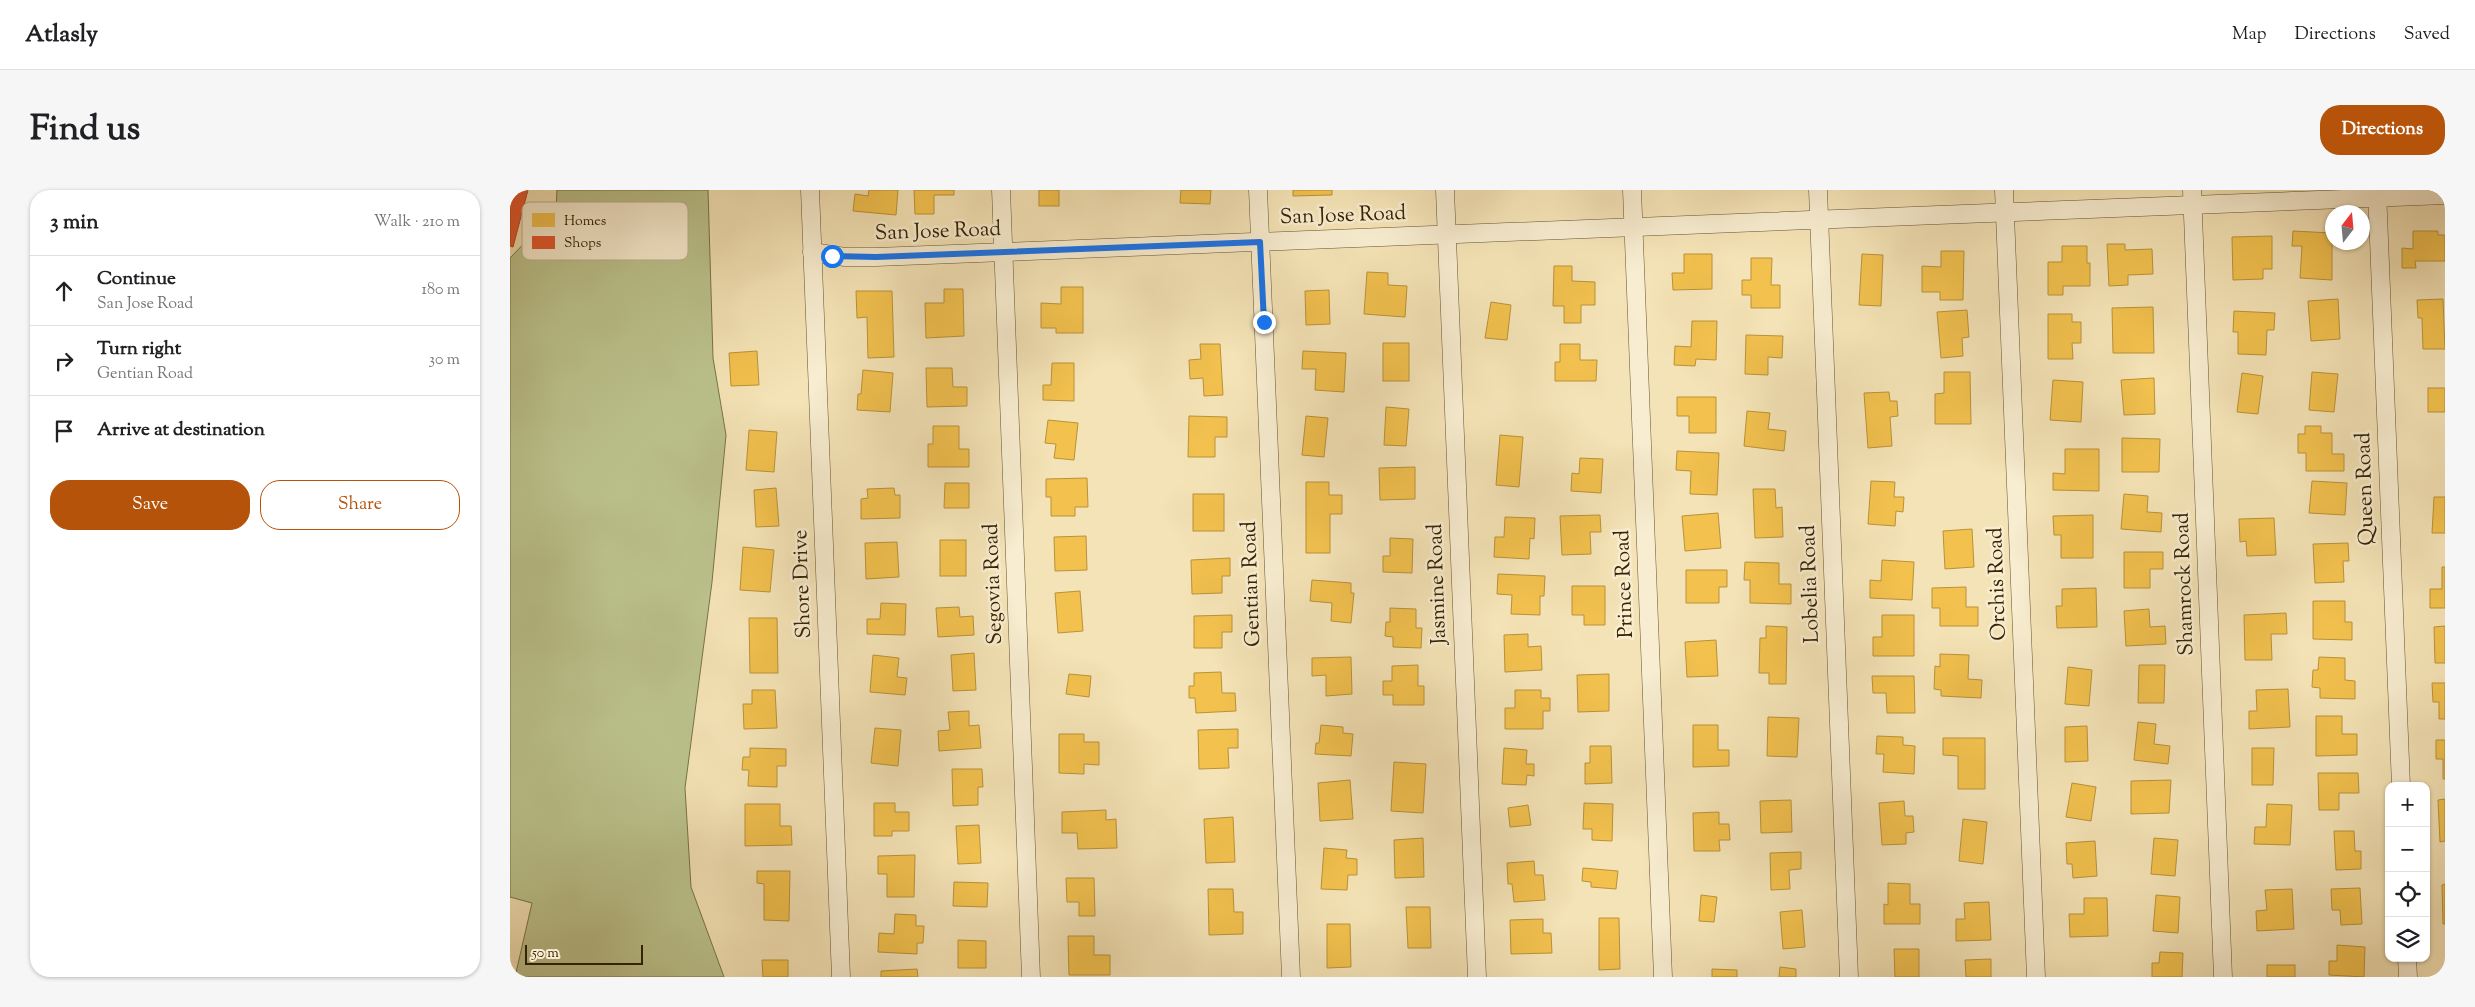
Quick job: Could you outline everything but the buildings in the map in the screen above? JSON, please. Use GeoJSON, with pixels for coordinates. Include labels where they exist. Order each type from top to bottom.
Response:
{"type":"FeatureCollection","features":[{"type":"Feature","properties":{"kind":"street","name":"Shore Drive"},"geometry":{"type":"LineString","coordinates":[[810,190],[841,977]]}},
{"type":"Feature","properties":{"kind":"street","name":"Segovia Road"},"geometry":{"type":"LineString","coordinates":[[1001,190],[1032,977]]}},
{"type":"Feature","properties":{"kind":"street","name":"Gentian Road"},"geometry":{"type":"LineString","coordinates":[[1258,190],[1291,977]]}},
{"type":"Feature","properties":{"kind":"street","name":"Jasmine Road"},"geometry":{"type":"LineString","coordinates":[[1446,190],[1477,977]]}},
{"type":"Feature","properties":{"kind":"street","name":"Prince Road"},"geometry":{"type":"LineString","coordinates":[[1632,190],[1663,977]]}},
{"type":"Feature","properties":{"kind":"street","name":"Lobelia Road"},"geometry":{"type":"LineString","coordinates":[[1818,190],[1848,977]]}},
{"type":"Feature","properties":{"kind":"street","name":"Orchis Road"},"geometry":{"type":"LineString","coordinates":[[2004,190],[2036,977]]}},
{"type":"Feature","properties":{"kind":"street","name":"San Jose Road"},"geometry":{"type":"LineString","coordinates":[[812,252],[845,257],[876,257],[2005,213],[2192,198],[2377,194],[2445,195]]}},
{"type":"Feature","properties":{"kind":"street","name":"Queen Road"},"geometry":{"type":"LineString","coordinates":[[2377,194],[2400,782]]}},
{"type":"Feature","properties":{"kind":"street","name":"Shamrock Road"},"geometry":{"type":"LineString","coordinates":[[2192,198],[2223,977]]}},
{"type":"Feature","properties":{"kind":"street"},"geometry":{"type":"LineString","coordinates":[[2407,962],[2408,977]]}},
{"type":"Feature","properties":{"kind":"green space"},"geometry":{"type":"Polygon","coordinates":[[[557,190],[708,190],[713,358],[726,435],[712,582],[685,788],[691,887],[724,977],[515,977],[532,903],[510,897],[510,258],[522,245],[522,260],[688,260],[688,202],[556,202],[557,190]]]}},
{"type":"Feature","properties":{"kind":"route"},"geometry":{"type":"LineString","coordinates":[[832,256],[876,257],[1260,242],[1264,322]]}}]}
